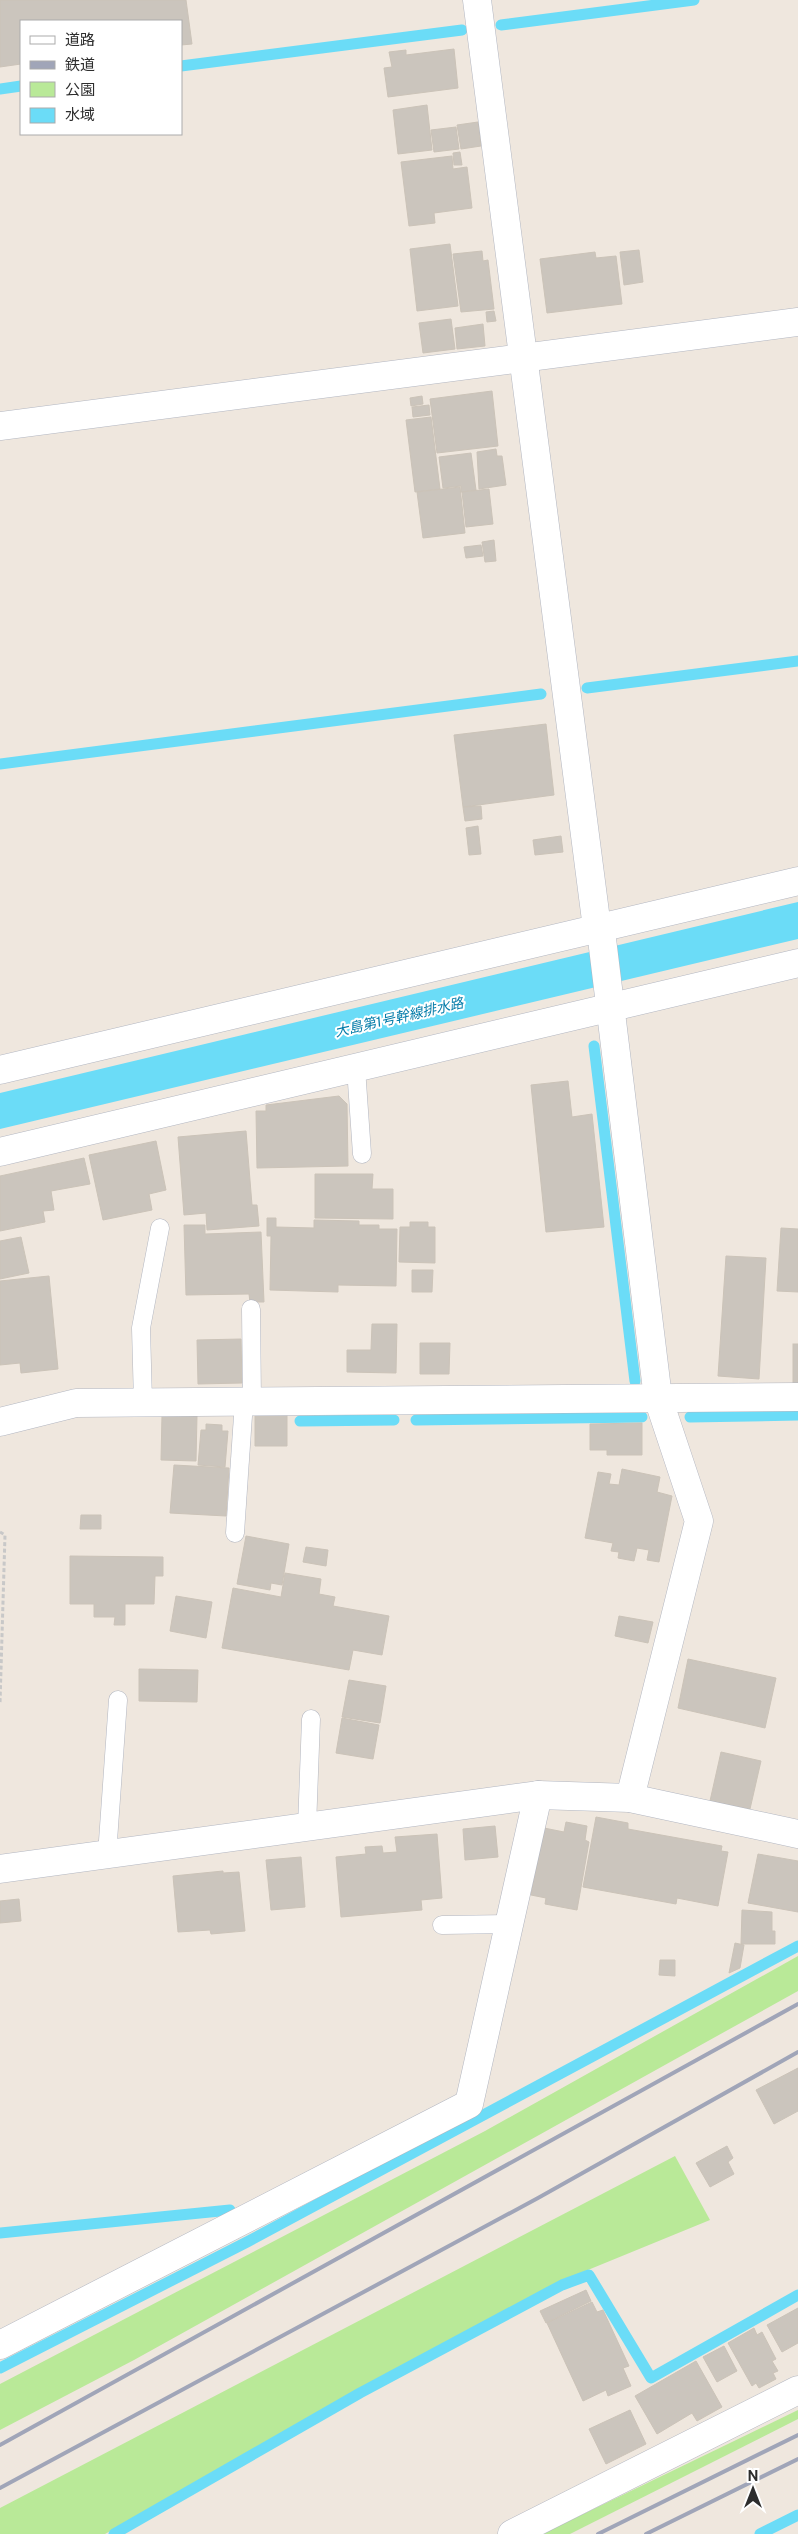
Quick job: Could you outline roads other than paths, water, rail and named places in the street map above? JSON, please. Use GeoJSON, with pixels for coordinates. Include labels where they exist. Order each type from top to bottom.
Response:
{"type":"FeatureCollection","features":[{"type":"Feature","properties":{"kind":"street"},"geometry":{"type":"LineString","coordinates":[[477,0],[522,358],[600,934],[658,1398],[699,1522],[630,1798]]}},
{"type":"Feature","properties":{"kind":"street"},"geometry":{"type":"LineString","coordinates":[[0,426],[798,322]]}},
{"type":"Feature","properties":{"kind":"street"},"geometry":{"type":"LineString","coordinates":[[0,1070],[600,934],[798,881]]}},
{"type":"Feature","properties":{"kind":"street"},"geometry":{"type":"LineString","coordinates":[[0,1152],[356,1068],[608,1000],[798,962]]}},
{"type":"Feature","properties":{"kind":"street"},"geometry":{"type":"LineString","coordinates":[[0,1422],[76,1403],[798,1397]]}},
{"type":"Feature","properties":{"kind":"street"},"geometry":{"type":"LineString","coordinates":[[0,2345],[469,2104],[538,1795]]}},
{"type":"Feature","properties":{"kind":"street"},"geometry":{"type":"LineString","coordinates":[[0,1869],[538,1795],[630,1798],[798,1834]]}},
{"type":"Feature","properties":{"kind":"street"},"geometry":{"type":"LineString","coordinates":[[512,2534],[798,2390]]}},
{"type":"Feature","properties":{"kind":"lane"},"geometry":{"type":"LineString","coordinates":[[356,1068],[362,1154]]}},
{"type":"Feature","properties":{"kind":"lane"},"geometry":{"type":"LineString","coordinates":[[144,1402],[141,1328],[160,1228]]}},
{"type":"Feature","properties":{"kind":"lane"},"geometry":{"type":"LineString","coordinates":[[235,1533],[248,1402],[251,1309]]}},
{"type":"Feature","properties":{"kind":"lane"},"geometry":{"type":"LineString","coordinates":[[107,1855],[118,1700]]}},
{"type":"Feature","properties":{"kind":"lane"},"geometry":{"type":"LineString","coordinates":[[308,1827],[310,1719]]}},
{"type":"Feature","properties":{"kind":"lane"},"geometry":{"type":"LineString","coordinates":[[442,1926],[509,1924]]}},
{"type":"Feature","properties":{"kind":"water","name":"大島第1号幹線排水路"},"geometry":{"type":"Polygon","coordinates":[[[798,902],[798,939],[0,1129],[0,1093],[798,902]]]}},
{"type":"Feature","properties":{"kind":"waterway"},"geometry":{"type":"LineString","coordinates":[[501,25],[694,0]]}},
{"type":"Feature","properties":{"kind":"waterway"},"geometry":{"type":"LineString","coordinates":[[182,66],[462,30]]}},
{"type":"Feature","properties":{"kind":"waterway"},"geometry":{"type":"LineString","coordinates":[[0,89],[20,86]]}},
{"type":"Feature","properties":{"kind":"waterway"},"geometry":{"type":"LineString","coordinates":[[587,688],[798,661]]}},
{"type":"Feature","properties":{"kind":"waterway"},"geometry":{"type":"LineString","coordinates":[[0,764],[541,694]]}},
{"type":"Feature","properties":{"kind":"waterway"},"geometry":{"type":"LineString","coordinates":[[594,1046],[635,1381]]}},
{"type":"Feature","properties":{"kind":"waterway"},"geometry":{"type":"LineString","coordinates":[[690,1417],[798,1415]]}},
{"type":"Feature","properties":{"kind":"waterway"},"geometry":{"type":"LineString","coordinates":[[416,1420],[642,1417]]}},
{"type":"Feature","properties":{"kind":"waterway"},"geometry":{"type":"LineString","coordinates":[[300,1421],[394,1420]]}},
{"type":"Feature","properties":{"kind":"waterway"},"geometry":{"type":"LineString","coordinates":[[0,2368],[247,2242],[798,1946]]}},
{"type":"Feature","properties":{"kind":"waterway"},"geometry":{"type":"LineString","coordinates":[[0,2233],[230,2210]]}},
{"type":"Feature","properties":{"kind":"waterway"},"geometry":{"type":"LineString","coordinates":[[114,2534],[360,2393],[562,2285],[589,2275],[651,2378],[798,2295]]}},
{"type":"Feature","properties":{"kind":"waterway"},"geometry":{"type":"LineString","coordinates":[[760,2534],[798,2515]]}},
{"type":"Feature","properties":{"kind":"railway"},"geometry":{"type":"LineString","coordinates":[[0,2445],[798,2004]]}},
{"type":"Feature","properties":{"kind":"railway"},"geometry":{"type":"LineString","coordinates":[[0,2488],[538,2198],[798,2052]]}},
{"type":"Feature","properties":{"kind":"railway"},"geometry":{"type":"LineString","coordinates":[[598,2534],[798,2435]]}},
{"type":"Feature","properties":{"kind":"railway"},"geometry":{"type":"LineString","coordinates":[[646,2534],[798,2459]]}}]}
